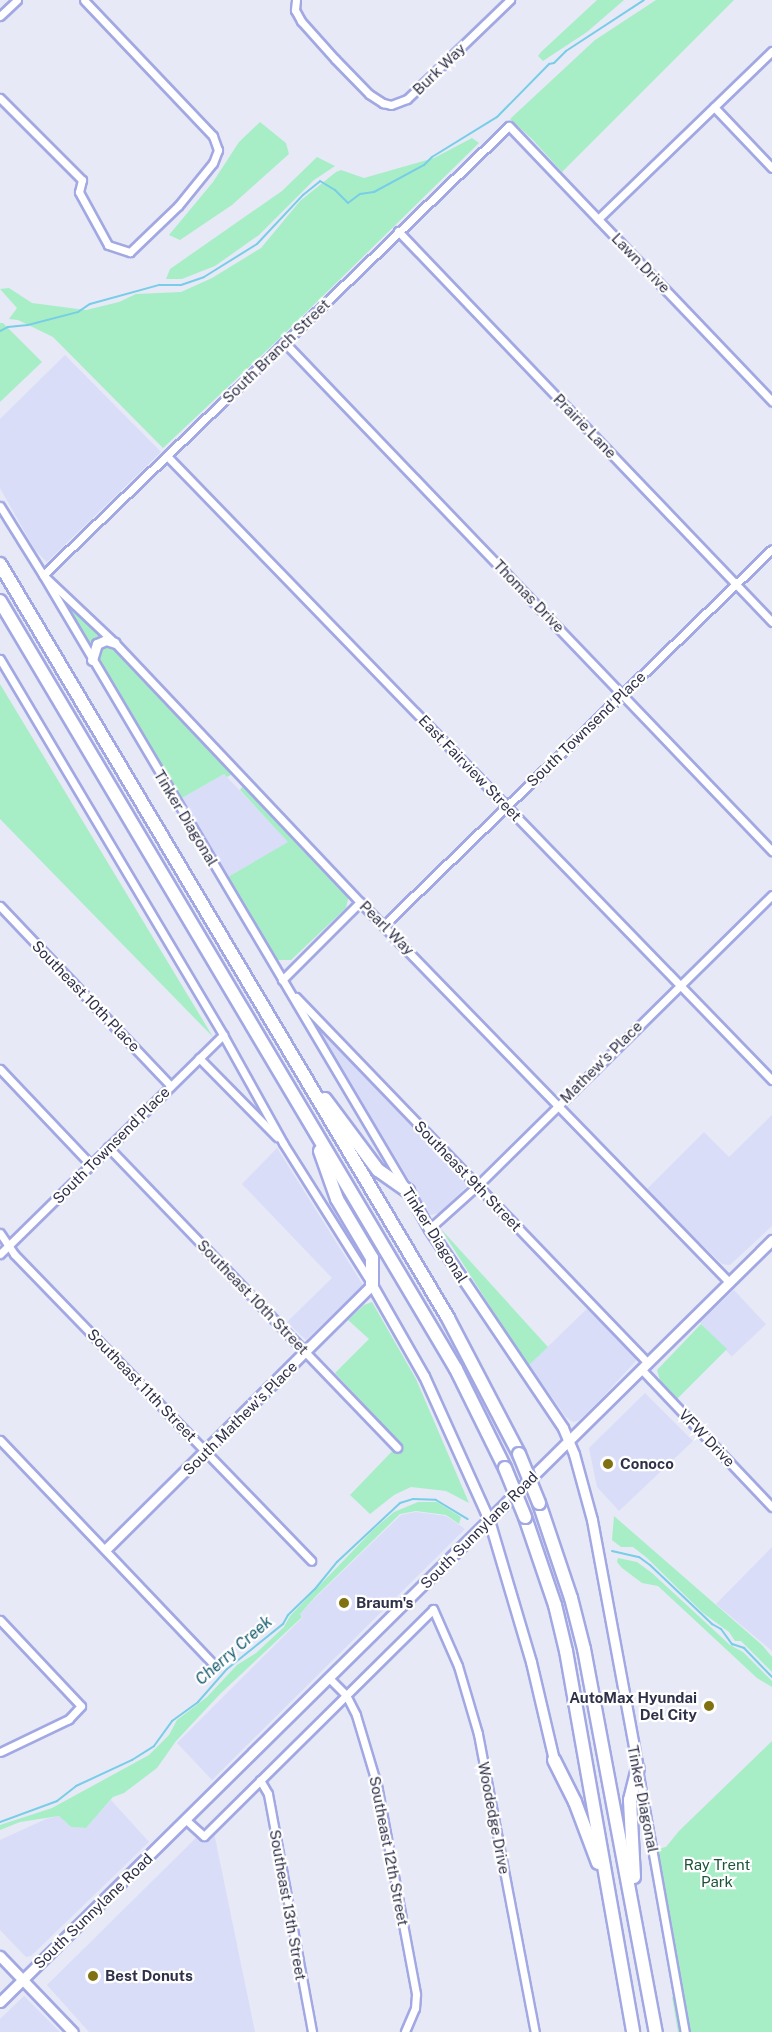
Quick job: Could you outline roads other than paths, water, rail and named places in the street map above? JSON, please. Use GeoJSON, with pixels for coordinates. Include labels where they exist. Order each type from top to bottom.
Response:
{"type":"FeatureCollection","features":[{"type":"Feature","properties":{"kind":"highway","name":"Tinker Diagonal"},"geometry":{"type":"LineString","coordinates":[[0,564],[453,1328],[519,1454],[539,1503],[571,1598],[584,1649],[656,2032]]}},
{"type":"Feature","properties":{"kind":"highway"},"geometry":{"type":"LineString","coordinates":[[0,602],[456,1369],[505,1468],[525,1517],[555,1605],[566,1651],[633,2032]]}},
{"type":"Feature","properties":{"kind":"highway"},"geometry":{"type":"LineString","coordinates":[[290,1053],[378,1170],[408,1191]]}},
{"type":"Feature","properties":{"kind":"highway"},"geometry":{"type":"LineString","coordinates":[[311,1124],[337,1199],[372,1258],[372,1285]]}},
{"type":"Feature","properties":{"kind":"highway"},"geometry":{"type":"LineString","coordinates":[[554,1760],[575,1802],[608,1889]]}},
{"type":"Feature","properties":{"kind":"highway"},"geometry":{"type":"LineString","coordinates":[[637,1926],[630,1804],[638,1769]]}},
{"type":"Feature","properties":{"kind":"street"},"geometry":{"type":"LineString","coordinates":[[0,16],[17,0]]}},
{"type":"Feature","properties":{"kind":"street"},"geometry":{"type":"LineString","coordinates":[[0,99],[82,180],[80,192],[108,245],[130,252],[178,206],[213,163],[218,150],[213,136],[206,126],[84,0]]}},
{"type":"Feature","properties":{"kind":"street","name":"Burk Way"},"geometry":{"type":"LineString","coordinates":[[296,0],[296,10],[301,21],[335,59],[376,100],[391,105],[399,103],[418,90],[510,0]]}},
{"type":"Feature","properties":{"kind":"street"},"geometry":{"type":"LineString","coordinates":[[598,219],[772,51]]}},
{"type":"Feature","properties":{"kind":"street"},"geometry":{"type":"LineString","coordinates":[[714,107],[772,168]]}},
{"type":"Feature","properties":{"kind":"street","name":"Lawn Drive"},"geometry":{"type":"LineString","coordinates":[[509,126],[772,401]]}},
{"type":"Feature","properties":{"kind":"street","name":"South Branch Street"},"geometry":{"type":"LineString","coordinates":[[43,575],[509,126]]}},
{"type":"Feature","properties":{"kind":"street","name":"Prairie Lane"},"geometry":{"type":"LineString","coordinates":[[398,231],[772,622]]}},
{"type":"Feature","properties":{"kind":"street","name":"Thomas Drive"},"geometry":{"type":"LineString","coordinates":[[285,343],[772,851]]}},
{"type":"Feature","properties":{"kind":"street","name":"East Fairview Street"},"geometry":{"type":"LineString","coordinates":[[168,456],[772,1080]]}},
{"type":"Feature","properties":{"kind":"street","name":"Tinker Diagonal"},"geometry":{"type":"LineString","coordinates":[[0,506],[429,1229],[563,1428],[592,1520],[685,2032]]}},
{"type":"Feature","properties":{"kind":"street","name":"South Townsend Place"},"geometry":{"type":"LineString","coordinates":[[384,925],[772,549]]}},
{"type":"Feature","properties":{"kind":"street","name":"Pearl Way"},"geometry":{"type":"LineString","coordinates":[[43,575],[115,642],[360,902],[729,1282]]}},
{"type":"Feature","properties":{"kind":"street"},"geometry":{"type":"LineString","coordinates":[[92,660],[98,644],[106,640],[115,642]]}},
{"type":"Feature","properties":{"kind":"street"},"geometry":{"type":"LineString","coordinates":[[0,659],[223,1035],[283,1143],[372,1285],[428,1384],[489,1521],[531,1662],[554,1760]]}},
{"type":"Feature","properties":{"kind":"street","name":"Mathew's Place"},"geometry":{"type":"LineString","coordinates":[[429,1229],[477,1186],[772,895]]}},
{"type":"Feature","properties":{"kind":"street"},"geometry":{"type":"LineString","coordinates":[[282,980],[360,902]]}},
{"type":"Feature","properties":{"kind":"street","name":"Southeast 10th Place"},"geometry":{"type":"LineString","coordinates":[[0,906],[171,1086]]}},
{"type":"Feature","properties":{"kind":"street","name":"Southeast 9th Street"},"geometry":{"type":"LineString","coordinates":[[288,989],[477,1186],[644,1366]]}},
{"type":"Feature","properties":{"kind":"street","name":"South Townsend Place"},"geometry":{"type":"LineString","coordinates":[[0,1254],[223,1035]]}},
{"type":"Feature","properties":{"kind":"street"},"geometry":{"type":"LineString","coordinates":[[199,1058],[283,1143]]}},
{"type":"Feature","properties":{"kind":"street"},"geometry":{"type":"LineString","coordinates":[[0,1069],[91,1165]]}},
{"type":"Feature","properties":{"kind":"street","name":"Southeast 10th Street"},"geometry":{"type":"LineString","coordinates":[[108,1147],[397,1447]]}},
{"type":"Feature","properties":{"kind":"street","name":"Southeast 11th Street"},"geometry":{"type":"LineString","coordinates":[[0,1233],[14,1254],[311,1561]]}},
{"type":"Feature","properties":{"kind":"street","name":"South Sunnylane Road"},"geometry":{"type":"LineString","coordinates":[[0,2002],[772,1240]]}},
{"type":"Feature","properties":{"kind":"street","name":"South Mathew's Place"},"geometry":{"type":"LineString","coordinates":[[106,1549],[372,1285]]}},
{"type":"Feature","properties":{"kind":"street","name":"VFW Drive"},"geometry":{"type":"LineString","coordinates":[[644,1366],[772,1507]]}},
{"type":"Feature","properties":{"kind":"street"},"geometry":{"type":"LineString","coordinates":[[0,1440],[216,1667]]}},
{"type":"Feature","properties":{"kind":"street","name":"South Sunnylane Road"},"geometry":{"type":"LineString","coordinates":[[186,1820],[204,1836],[434,1609]]}},
{"type":"Feature","properties":{"kind":"street","name":"Woodedge Drive"},"geometry":{"type":"LineString","coordinates":[[434,1609],[458,1666],[478,1734],[535,2032]]}},
{"type":"Feature","properties":{"kind":"street"},"geometry":{"type":"LineString","coordinates":[[0,1620],[81,1706],[69,1719],[0,1752]]}},
{"type":"Feature","properties":{"kind":"street","name":"Southeast 12th Street"},"geometry":{"type":"LineString","coordinates":[[330,1678],[346,1695],[356,1715],[377,1785],[416,1994],[415,2008],[405,2032]]}},
{"type":"Feature","properties":{"kind":"street","name":"Southeast 13th Street"},"geometry":{"type":"LineString","coordinates":[[260,1780],[268,1794],[312,2032]]}},
{"type":"Feature","properties":{"kind":"street"},"geometry":{"type":"LineString","coordinates":[[0,1956],[73,2032]]}},
{"type":"Feature","properties":{"kind":"waterway"},"geometry":{"type":"LineString","coordinates":[[0,331],[8,327],[28,325],[78,312],[90,304],[159,285],[181,285],[204,277],[257,244],[303,195],[320,181],[335,190],[348,203],[360,194],[374,192],[424,165],[432,157],[497,117],[549,64],[554,63],[566,51],[644,0]]}},
{"type":"Feature","properties":{"kind":"waterway","name":"Cherry Creek"},"geometry":{"type":"LineString","coordinates":[[0,1822],[57,1801],[76,1786],[132,1760],[154,1746],[172,1721],[198,1702],[227,1669],[283,1624],[288,1615],[315,1589],[337,1562],[400,1503],[413,1499],[436,1500],[468,1519]]}},
{"type":"Feature","properties":{"kind":"waterway","name":"Cherry Creek"},"geometry":{"type":"LineString","coordinates":[[612,1551],[639,1557],[650,1565],[712,1624],[721,1629],[732,1644],[744,1648],[772,1677]]}},
{"type":"Feature","properties":{"kind":"place","name":"Conoco"},"geometry":{"type":"Point","coordinates":[608,1464]}},
{"type":"Feature","properties":{"kind":"place","name":"Braum's"},"geometry":{"type":"Point","coordinates":[344,1603]}},
{"type":"Feature","properties":{"kind":"place","name":"AutoMax Hyundai Del City"},"geometry":{"type":"Point","coordinates":[709,1706]}},
{"type":"Feature","properties":{"kind":"place","name":"Best Donuts"},"geometry":{"type":"Point","coordinates":[93,1976]}},
{"type":"Feature","properties":{"kind":"park label","name":"Ray Trent Park"},"geometry":{"type":"Point","coordinates":[717,1872]}}]}
